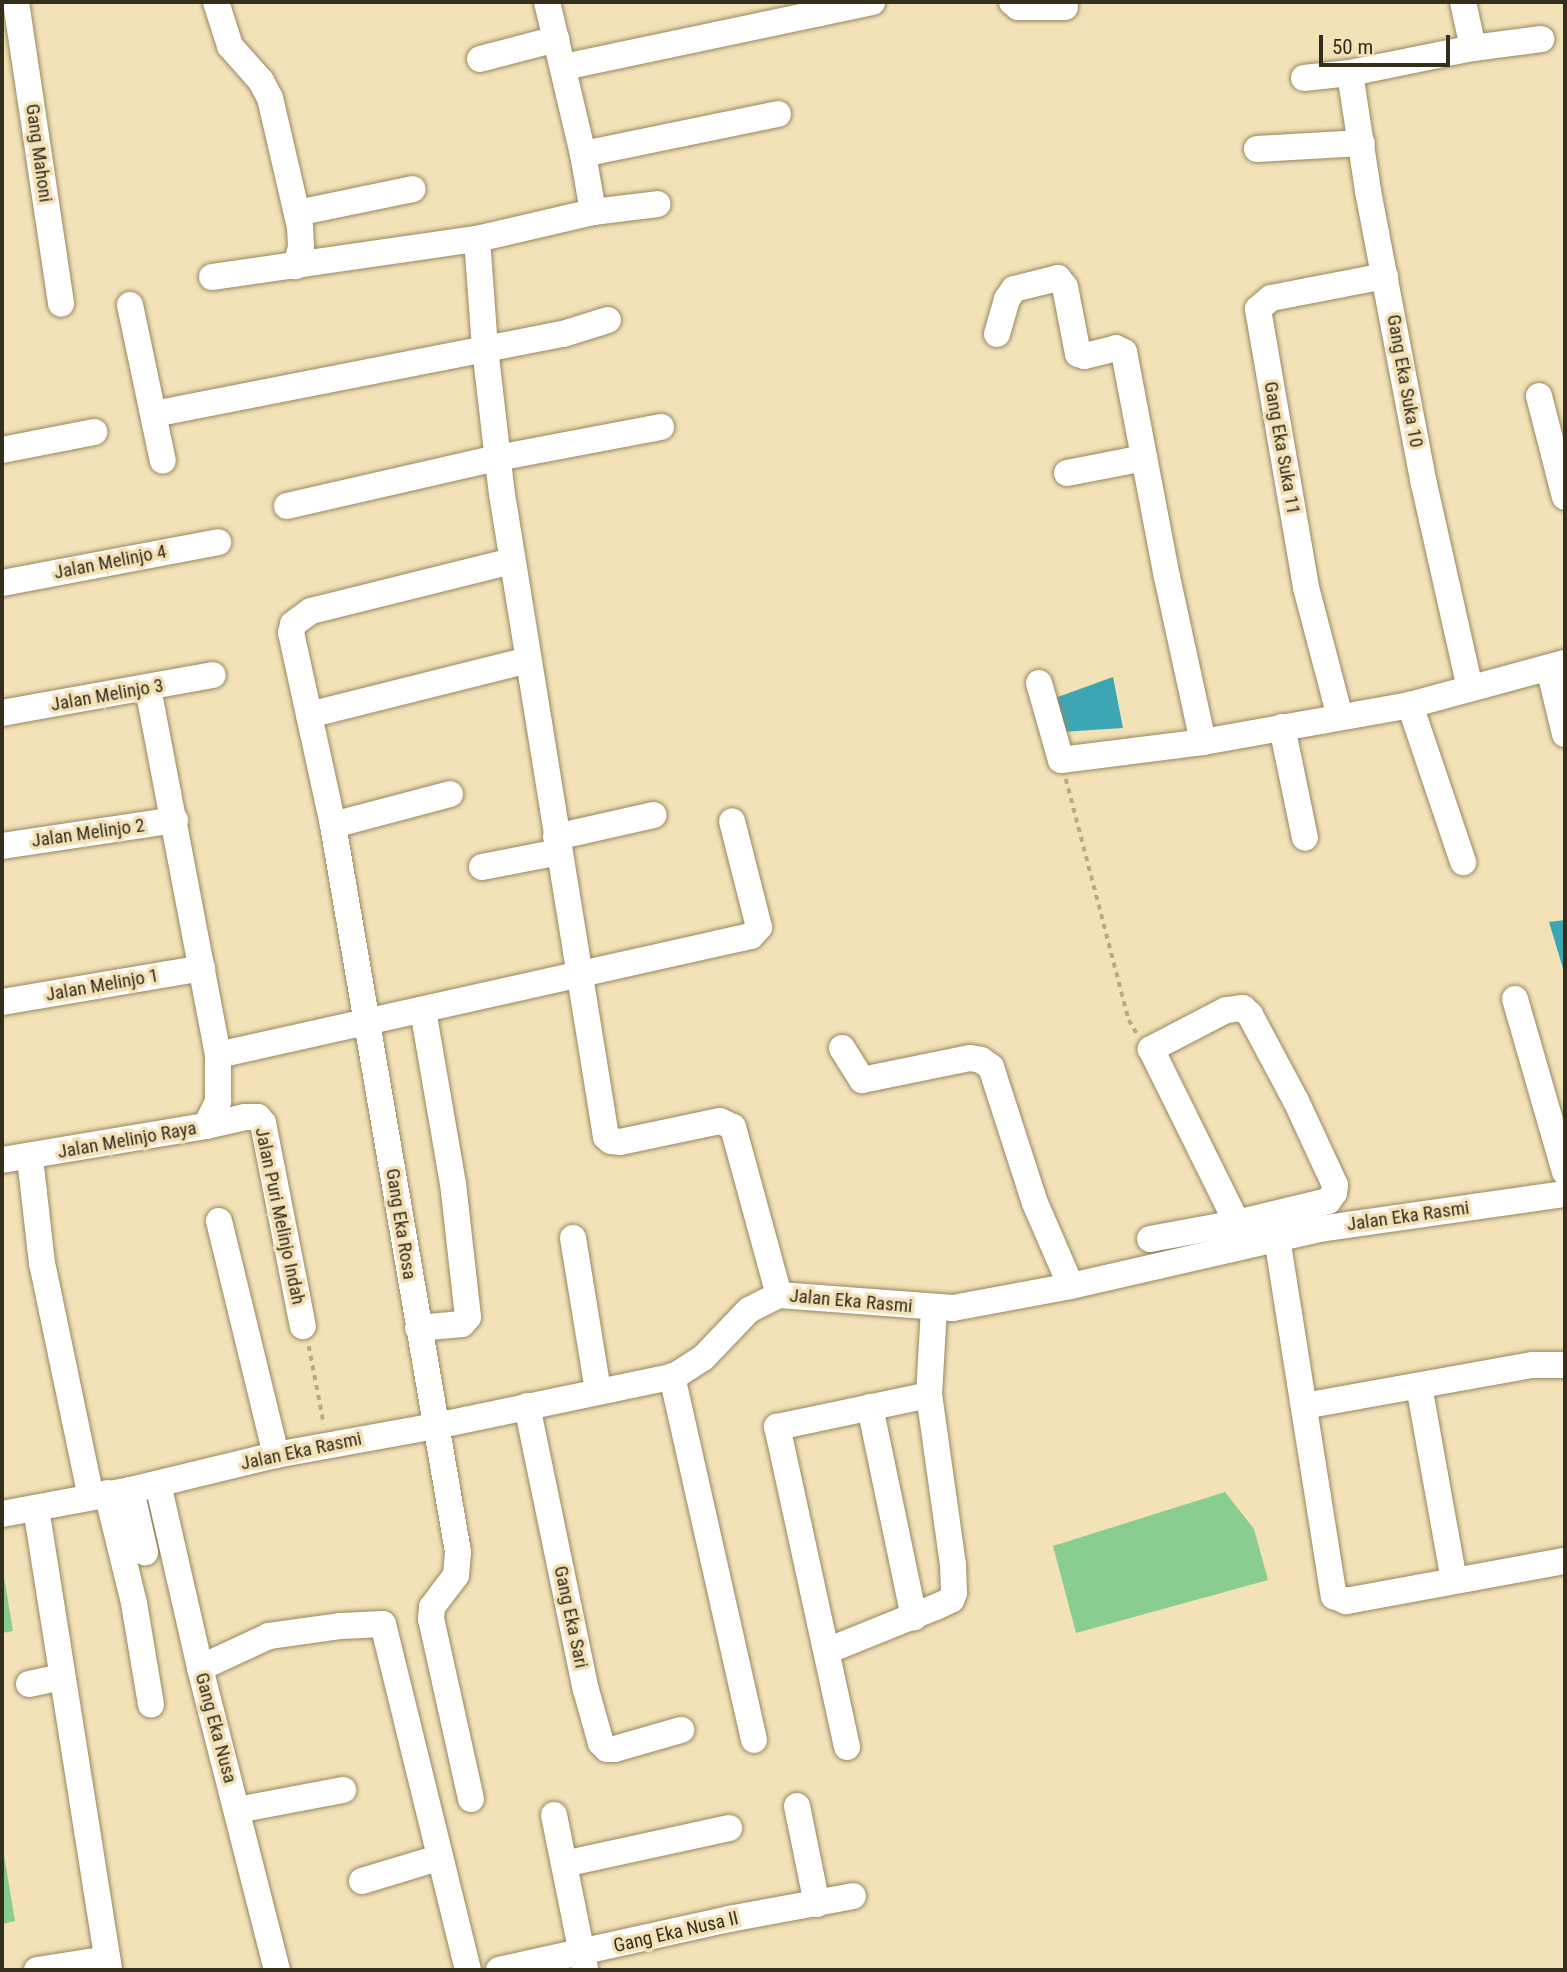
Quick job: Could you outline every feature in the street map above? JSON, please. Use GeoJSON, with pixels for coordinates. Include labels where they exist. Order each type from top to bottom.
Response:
{"type":"FeatureCollection","features":[{"type":"Feature","properties":{"kind":"street","name":"Gang Mahoni"},"geometry":{"type":"LineString","coordinates":[[16,2],[61,304]]}},
{"type":"Feature","properties":{"kind":"street"},"geometry":{"type":"LineString","coordinates":[[216,2],[230,46],[261,81],[271,98],[301,237],[296,266]]}},
{"type":"Feature","properties":{"kind":"street"},"geometry":{"type":"LineString","coordinates":[[547,2],[564,67],[593,212]]}},
{"type":"Feature","properties":{"kind":"street"},"geometry":{"type":"LineString","coordinates":[[564,67],[872,2]]}},
{"type":"Feature","properties":{"kind":"street"},"geometry":{"type":"LineString","coordinates":[[1012,2],[1018,7],[1065,7]]}},
{"type":"Feature","properties":{"kind":"street"},"geometry":{"type":"LineString","coordinates":[[1463,2],[1473,48]]}},
{"type":"Feature","properties":{"kind":"street"},"geometry":{"type":"LineString","coordinates":[[480,59],[556,39]]}},
{"type":"Feature","properties":{"kind":"street"},"geometry":{"type":"LineString","coordinates":[[1304,78],[1350,73],[1473,48],[1541,39]]}},
{"type":"Feature","properties":{"kind":"street","name":"Gang Eka Suka 10"},"geometry":{"type":"LineString","coordinates":[[1350,73],[1368,191],[1424,484],[1470,688]]}},
{"type":"Feature","properties":{"kind":"street"},"geometry":{"type":"LineString","coordinates":[[583,154],[778,114]]}},
{"type":"Feature","properties":{"kind":"street"},"geometry":{"type":"LineString","coordinates":[[1257,149],[1362,143]]}},
{"type":"Feature","properties":{"kind":"street"},"geometry":{"type":"LineString","coordinates":[[297,213],[413,189]]}},
{"type":"Feature","properties":{"kind":"street"},"geometry":{"type":"LineString","coordinates":[[212,277],[477,239],[593,212],[658,204]]}},
{"type":"Feature","properties":{"kind":"street"},"geometry":{"type":"LineString","coordinates":[[477,239],[497,458],[606,1137],[620,1142],[720,1121],[733,1126],[779,1295]]}},
{"type":"Feature","properties":{"kind":"street","name":"Gang Eka Suka 11"},"geometry":{"type":"LineString","coordinates":[[1340,717],[1306,587],[1258,309],[1271,298],[1385,276]]}},
{"type":"Feature","properties":{"kind":"street"},"geometry":{"type":"LineString","coordinates":[[997,334],[1007,299],[1014,289],[1055,278],[1061,279],[1078,354],[1085,356],[1115,348],[1124,352],[1167,577],[1203,742]]}},
{"type":"Feature","properties":{"kind":"street"},"geometry":{"type":"LineString","coordinates":[[130,305],[163,461]]}},
{"type":"Feature","properties":{"kind":"street"},"geometry":{"type":"LineString","coordinates":[[154,414],[576,331],[608,320]]}},
{"type":"Feature","properties":{"kind":"street"},"geometry":{"type":"LineString","coordinates":[[1539,396],[1565,497]]}},
{"type":"Feature","properties":{"kind":"street"},"geometry":{"type":"LineString","coordinates":[[287,506],[497,458],[661,427]]}},
{"type":"Feature","properties":{"kind":"street"},"geometry":{"type":"LineString","coordinates":[[2,450],[94,432]]}},
{"type":"Feature","properties":{"kind":"street"},"geometry":{"type":"LineString","coordinates":[[1067,473],[1144,458]]}},
{"type":"Feature","properties":{"kind":"street","name":"Jalan Melinjo 4"},"geometry":{"type":"LineString","coordinates":[[2,583],[218,542]]}},
{"type":"Feature","properties":{"kind":"street","name":"Gang Eka Rosa"},"geometry":{"type":"LineString","coordinates":[[471,1799],[431,1619],[432,1607],[452,1582],[457,1562],[436,1426],[333,825],[291,642],[293,624],[300,617],[512,561]]}},
{"type":"Feature","properties":{"kind":"street"},"geometry":{"type":"LineString","coordinates":[[309,715],[528,660]]}},
{"type":"Feature","properties":{"kind":"street"},"geometry":{"type":"LineString","coordinates":[[1039,683],[1061,760],[1203,742],[1410,705],[1557,665],[1565,734]]}},
{"type":"Feature","properties":{"kind":"street","name":"Jalan Melinjo 3"},"geometry":{"type":"LineString","coordinates":[[2,713],[213,676]]}},
{"type":"Feature","properties":{"kind":"street","name":"Jalan Melinjo Raya"},"geometry":{"type":"LineString","coordinates":[[110,1494],[41,1263],[30,1158],[206,1126],[220,1093],[218,1055],[148,688]]}},
{"type":"Feature","properties":{"kind":"street"},"geometry":{"type":"LineString","coordinates":[[1410,705],[1463,862]]}},
{"type":"Feature","properties":{"kind":"street"},"geometry":{"type":"LineString","coordinates":[[1282,727],[1306,838]]}},
{"type":"Feature","properties":{"kind":"street"},"geometry":{"type":"LineString","coordinates":[[333,825],[450,794]]}},
{"type":"Feature","properties":{"kind":"street"},"geometry":{"type":"LineString","coordinates":[[482,867],[654,816]]}},
{"type":"Feature","properties":{"kind":"street","name":"Jalan Melinjo 2"},"geometry":{"type":"LineString","coordinates":[[2,846],[175,820]]}},
{"type":"Feature","properties":{"kind":"street"},"geometry":{"type":"LineString","coordinates":[[218,1055],[368,1023],[756,932],[759,927],[732,821]]}},
{"type":"Feature","properties":{"kind":"street","name":"Jalan Melinjo 1"},"geometry":{"type":"LineString","coordinates":[[2,1002],[202,968]]}},
{"type":"Feature","properties":{"kind":"street"},"geometry":{"type":"LineString","coordinates":[[1515,999],[1565,1172]]}},
{"type":"Feature","properties":{"kind":"street"},"geometry":{"type":"LineString","coordinates":[[1150,1239],[1240,1233],[1328,1201],[1334,1193],[1335,1185],[1296,1101],[1250,1014],[1242,1008],[1226,1010],[1152,1049],[1240,1233]]}},
{"type":"Feature","properties":{"kind":"street"},"geometry":{"type":"LineString","coordinates":[[418,1328],[462,1324],[468,1317],[453,1184],[423,1010]]}},
{"type":"Feature","properties":{"kind":"street"},"geometry":{"type":"LineString","coordinates":[[842,1048],[862,1080],[970,1058],[981,1060],[991,1067],[1035,1203],[1071,1286]]}},
{"type":"Feature","properties":{"kind":"street","name":"Jalan Puri Melinjo Indah"},"geometry":{"type":"LineString","coordinates":[[206,1126],[245,1116],[258,1117],[263,1123],[306,1336]]}},
{"type":"Feature","properties":{"kind":"street"},"geometry":{"type":"LineString","coordinates":[[2,1160],[30,1158]]}},
{"type":"Feature","properties":{"kind":"street","name":"Jalan Eka Rasmi"},"geometry":{"type":"LineString","coordinates":[[2,1514],[158,1484],[328,1444],[436,1426],[671,1376],[703,1358],[749,1310],[779,1295],[953,1308],[1071,1286],[1240,1233],[1277,1238],[1319,1228],[1565,1194]]}},
{"type":"Feature","properties":{"kind":"street"},"geometry":{"type":"LineString","coordinates":[[219,1220],[276,1455]]}},
{"type":"Feature","properties":{"kind":"street"},"geometry":{"type":"LineString","coordinates":[[573,1238],[598,1390]]}},
{"type":"Feature","properties":{"kind":"street"},"geometry":{"type":"LineString","coordinates":[[1277,1238],[1334,1596],[1346,1601],[1565,1561]]}},
{"type":"Feature","properties":{"kind":"street"},"geometry":{"type":"LineString","coordinates":[[827,1651],[951,1600],[955,1586],[929,1395],[934,1308]]}},
{"type":"Feature","properties":{"kind":"street"},"geometry":{"type":"LineString","coordinates":[[1304,1406],[1533,1365],[1565,1365]]}},
{"type":"Feature","properties":{"kind":"street"},"geometry":{"type":"LineString","coordinates":[[671,1376],[754,1740]]}},
{"type":"Feature","properties":{"kind":"street"},"geometry":{"type":"LineString","coordinates":[[1419,1386],[1454,1581]]}},
{"type":"Feature","properties":{"kind":"street"},"geometry":{"type":"LineString","coordinates":[[847,1747],[777,1427],[929,1395]]}},
{"type":"Feature","properties":{"kind":"street","name":"Gang Eka Sari"},"geometry":{"type":"LineString","coordinates":[[527,1406],[586,1690],[601,1743],[607,1749],[615,1749],[681,1730]]}},
{"type":"Feature","properties":{"kind":"street"},"geometry":{"type":"LineString","coordinates":[[870,1407],[914,1616]]}},
{"type":"Feature","properties":{"kind":"street","name":"Gang Eka Nusa"},"geometry":{"type":"LineString","coordinates":[[158,1484],[200,1668],[277,1970]]}},
{"type":"Feature","properties":{"kind":"street"},"geometry":{"type":"LineString","coordinates":[[110,1494],[145,1552]]}},
{"type":"Feature","properties":{"kind":"street"},"geometry":{"type":"LineString","coordinates":[[110,1494],[134,1603],[151,1705]]}},
{"type":"Feature","properties":{"kind":"street"},"geometry":{"type":"LineString","coordinates":[[36,1508],[108,1965],[37,1970]]}},
{"type":"Feature","properties":{"kind":"street"},"geometry":{"type":"LineString","coordinates":[[200,1668],[269,1636],[341,1626],[383,1624],[438,1858],[468,1970]]}},
{"type":"Feature","properties":{"kind":"street"},"geometry":{"type":"LineString","coordinates":[[29,1684],[62,1677]]}},
{"type":"Feature","properties":{"kind":"street"},"geometry":{"type":"LineString","coordinates":[[237,1810],[343,1790]]}},
{"type":"Feature","properties":{"kind":"street"},"geometry":{"type":"LineString","coordinates":[[797,1806],[817,1904]]}},
{"type":"Feature","properties":{"kind":"street"},"geometry":{"type":"LineString","coordinates":[[554,1815],[584,1962]]}},
{"type":"Feature","properties":{"kind":"street"},"geometry":{"type":"LineString","coordinates":[[564,1864],[729,1828]]}},
{"type":"Feature","properties":{"kind":"street"},"geometry":{"type":"LineString","coordinates":[[362,1881],[438,1858]]}},
{"type":"Feature","properties":{"kind":"street","name":"Gang Eka Nusa II"},"geometry":{"type":"LineString","coordinates":[[499,1970],[584,1962],[729,1919],[853,1896]]}},
{"type":"Feature","properties":{"kind":"path"},"geometry":{"type":"LineString","coordinates":[[1061,760],[1129,1020],[1134,1031],[1152,1049]]}},
{"type":"Feature","properties":{"kind":"path"},"geometry":{"type":"LineString","coordinates":[[306,1336],[328,1444]]}},
{"type":"Feature","properties":{"kind":"green space"},"geometry":{"type":"Polygon","coordinates":[[[1225,1492],[1254,1529],[1268,1580],[1076,1633],[1053,1546],[1225,1492]]]}},
{"type":"Feature","properties":{"kind":"green space"},"geometry":{"type":"Polygon","coordinates":[[[2,1565],[13,1631],[2,1633],[2,1565]]]}},
{"type":"Feature","properties":{"kind":"green space"},"geometry":{"type":"Polygon","coordinates":[[[2,1843],[15,1921],[2,1924],[2,1843]]]}},
{"type":"Feature","properties":{"kind":"water"},"geometry":{"type":"Polygon","coordinates":[[[1113,677],[1123,728],[1061,732],[1055,698],[1113,677]]]}},
{"type":"Feature","properties":{"kind":"water"},"geometry":{"type":"Polygon","coordinates":[[[1565,920],[1565,975],[1549,922],[1565,920]]]}}]}
